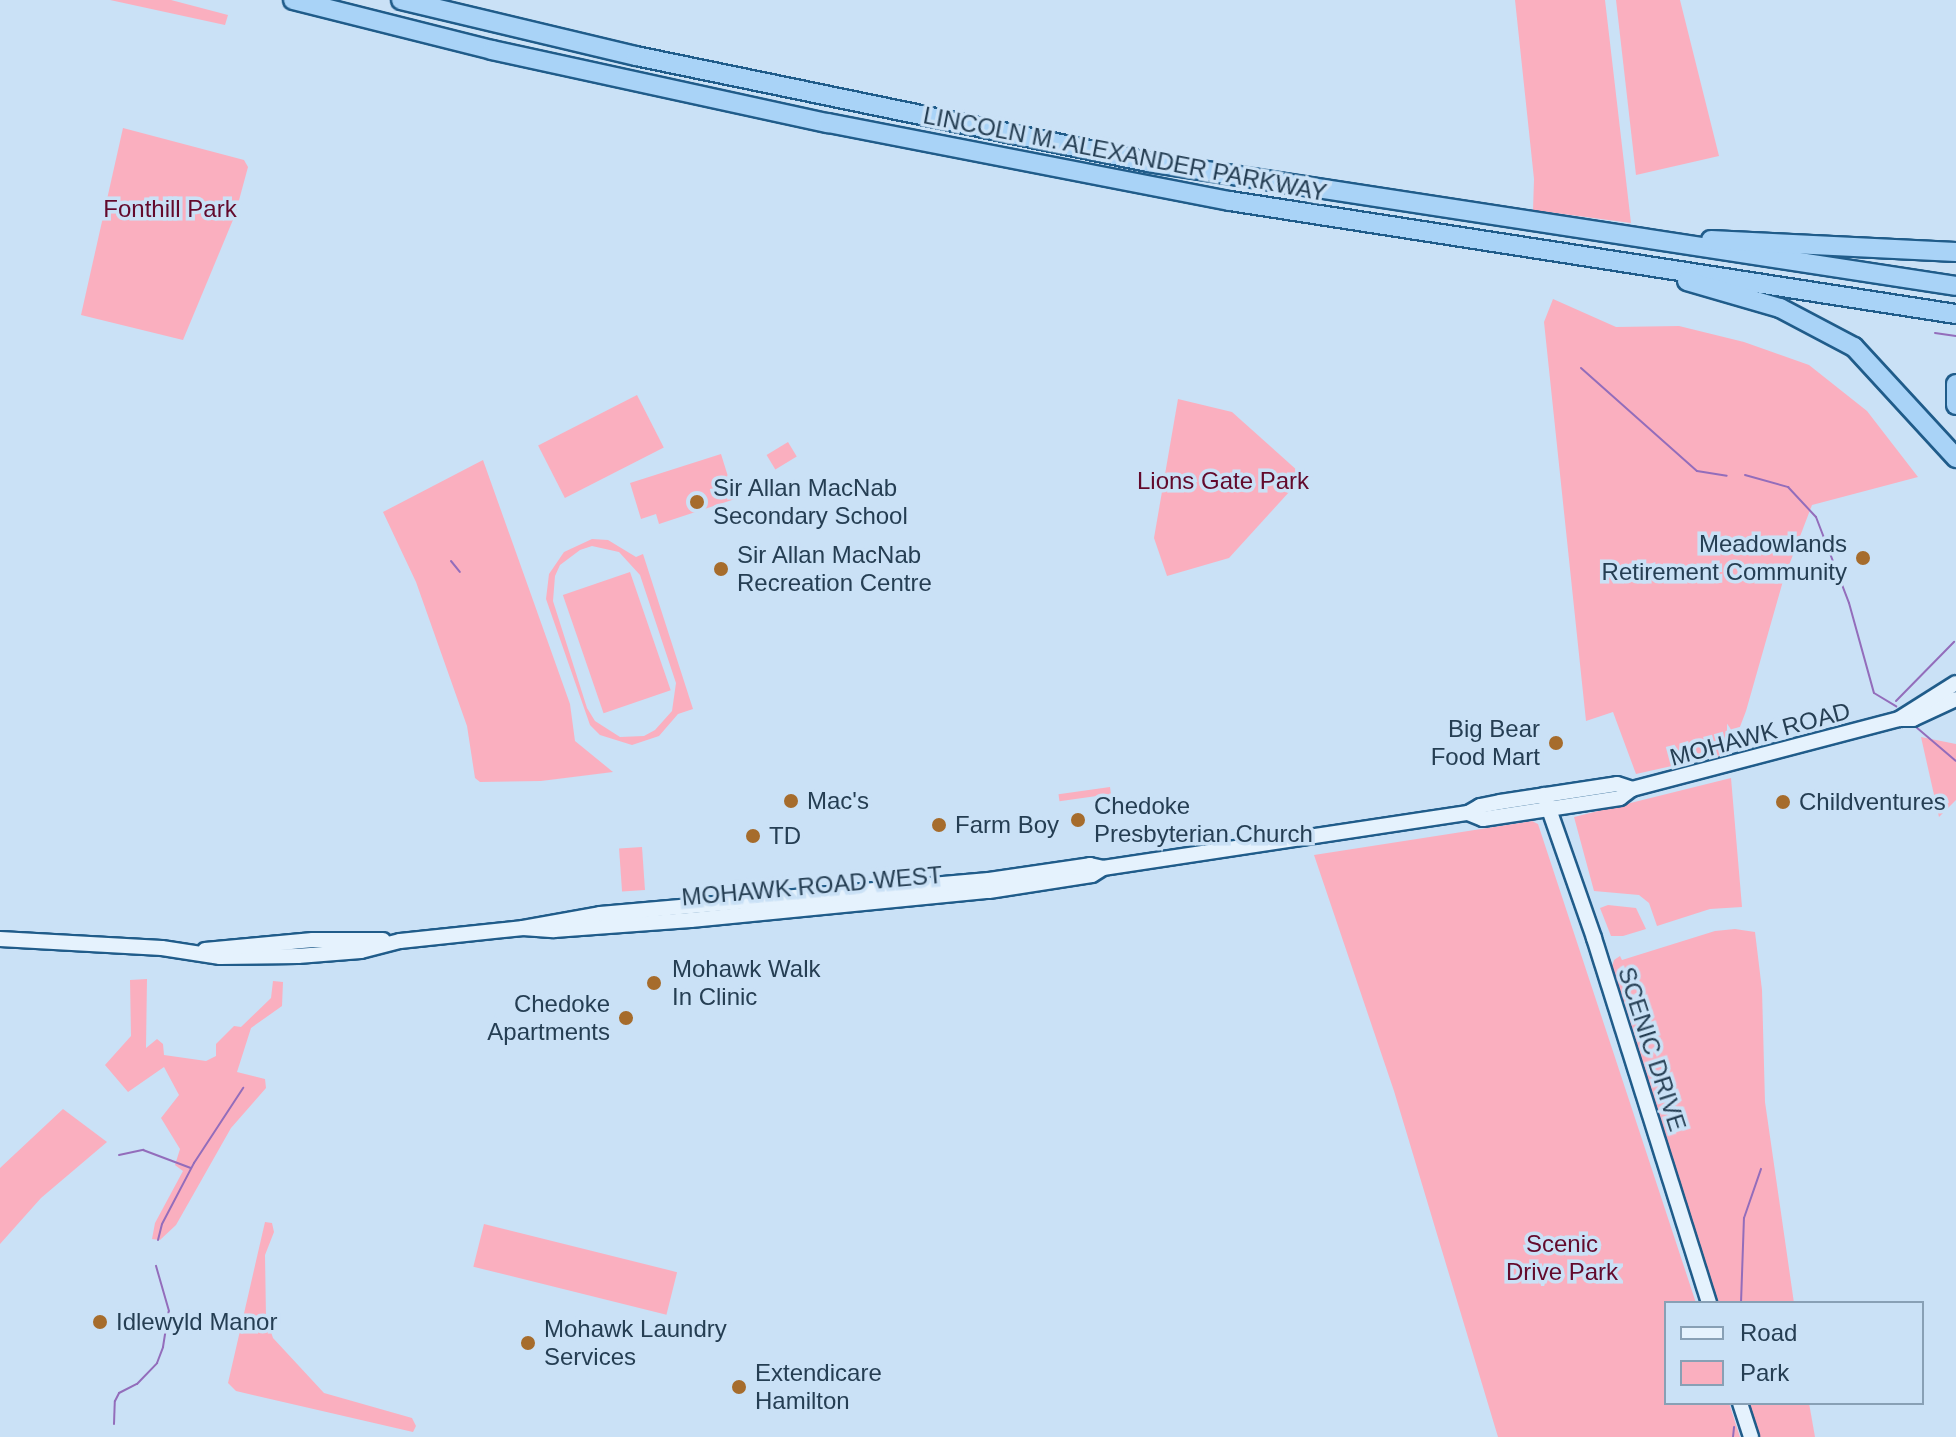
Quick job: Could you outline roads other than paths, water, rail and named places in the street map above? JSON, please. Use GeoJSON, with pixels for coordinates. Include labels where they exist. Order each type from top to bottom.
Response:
{"type":"FeatureCollection","features":[{"type":"Feature","properties":{"kind":"highway","name":"LINCOLN M. ALEXANDER PARKWAY"},"geometry":{"type":"LineString","coordinates":[[293,0],[500,52],[828,123],[1230,201],[1670,272],[1956,314]]}},
{"type":"Feature","properties":{"kind":"highway","name":"LINCOLN M. ALEXANDER PARKWAY"},"geometry":{"type":"LineString","coordinates":[[401,0],[531,32],[1148,162],[1956,286]]}},
{"type":"Feature","properties":{"kind":"highway"},"geometry":{"type":"LineString","coordinates":[[1661,242],[1721,239],[1956,252]]}},
{"type":"Feature","properties":{"kind":"highway"},"geometry":{"type":"LineString","coordinates":[[1670,272],[1698,286],[1780,308],[1854,347],[1956,458]]}},
{"type":"Feature","properties":{"kind":"highway"},"geometry":{"type":"LineString","coordinates":[[1956,384],[1956,405]]}},
{"type":"Feature","properties":{"kind":"main road","name":"MOHAWK ROAD"},"geometry":{"type":"LineString","coordinates":[[1899,719],[1956,683]]}},
{"type":"Feature","properties":{"kind":"main road","name":"MOHAWK ROAD"},"geometry":{"type":"LineString","coordinates":[[1546,802],[1617,784],[1632,789],[1899,719],[1913,719],[1956,699]]}},
{"type":"Feature","properties":{"kind":"main road","name":"MOHAWK ROAD WEST"},"geometry":{"type":"LineString","coordinates":[[0,939],[193,952],[313,940],[400,941],[523,928],[600,914],[989,880],[1090,865],[1103,868],[1468,813],[1480,806],[1546,802]]}},
{"type":"Feature","properties":{"kind":"main road","name":"SCENIC DRIVE"},"geometry":{"type":"LineString","coordinates":[[1546,802],[1594,938],[1708,1301]]}},
{"type":"Feature","properties":{"kind":"main road","name":"MOHAWK ROAD WEST"},"geometry":{"type":"LineString","coordinates":[[523,928],[554,930],[989,891],[1092,875],[1103,868]]}},
{"type":"Feature","properties":{"kind":"main road"},"geometry":{"type":"LineString","coordinates":[[766,913],[783,898]]}},
{"type":"Feature","properties":{"kind":"main road"},"geometry":{"type":"LineString","coordinates":[[1741,1405],[1751,1437]]}},
{"type":"Feature","properties":{"kind":"waterway"},"geometry":{"type":"LineString","coordinates":[[1935,333],[1956,336]]}},
{"type":"Feature","properties":{"kind":"waterway"},"geometry":{"type":"LineString","coordinates":[[1581,368],[1697,471],[1727,476]]}},
{"type":"Feature","properties":{"kind":"waterway"},"geometry":{"type":"LineString","coordinates":[[1745,475],[1788,487],[1816,517],[1849,603],[1874,693],[1896,706]]}},
{"type":"Feature","properties":{"kind":"waterway"},"geometry":{"type":"LineString","coordinates":[[451,561],[460,572]]}},
{"type":"Feature","properties":{"kind":"waterway"},"geometry":{"type":"LineString","coordinates":[[1896,701],[1954,642]]}},
{"type":"Feature","properties":{"kind":"waterway"},"geometry":{"type":"LineString","coordinates":[[1916,727],[1956,761]]}},
{"type":"Feature","properties":{"kind":"waterway"},"geometry":{"type":"LineString","coordinates":[[158,1240],[162,1224],[194,1163],[243,1088]]}},
{"type":"Feature","properties":{"kind":"waterway"},"geometry":{"type":"LineString","coordinates":[[119,1155],[143,1150],[191,1168]]}},
{"type":"Feature","properties":{"kind":"waterway"},"geometry":{"type":"LineString","coordinates":[[1741,1301],[1744,1218],[1761,1169]]}},
{"type":"Feature","properties":{"kind":"waterway"},"geometry":{"type":"LineString","coordinates":[[114,1424],[115,1401],[119,1393],[137,1384],[157,1363],[163,1347],[169,1311],[156,1266]]}},
{"type":"Feature","properties":{"kind":"waterway"},"geometry":{"type":"LineString","coordinates":[[1733,1437],[1734,1427]]}},
{"type":"Feature","properties":{"kind":"place","name":"Sir Allan MacNab Secondary School"},"geometry":{"type":"Point","coordinates":[697,502]}},
{"type":"Feature","properties":{"kind":"place","name":"Meadowlands Retirement Community"},"geometry":{"type":"Point","coordinates":[1863,558]}},
{"type":"Feature","properties":{"kind":"place","name":"Sir Allan MacNab Recreation Centre"},"geometry":{"type":"Point","coordinates":[721,569]}},
{"type":"Feature","properties":{"kind":"place","name":"Big Bear Food Mart"},"geometry":{"type":"Point","coordinates":[1556,743]}},
{"type":"Feature","properties":{"kind":"place","name":"Mac's"},"geometry":{"type":"Point","coordinates":[791,801]}},
{"type":"Feature","properties":{"kind":"place","name":"Childventures"},"geometry":{"type":"Point","coordinates":[1783,802]}},
{"type":"Feature","properties":{"kind":"place","name":"Chedoke Presbyterian Church"},"geometry":{"type":"Point","coordinates":[1078,820]}},
{"type":"Feature","properties":{"kind":"place","name":"Farm Boy"},"geometry":{"type":"Point","coordinates":[939,825]}},
{"type":"Feature","properties":{"kind":"place","name":"TD"},"geometry":{"type":"Point","coordinates":[753,836]}},
{"type":"Feature","properties":{"kind":"place","name":"Mohawk Walk In Clinic"},"geometry":{"type":"Point","coordinates":[654,983]}},
{"type":"Feature","properties":{"kind":"place","name":"Chedoke Apartments"},"geometry":{"type":"Point","coordinates":[626,1018]}},
{"type":"Feature","properties":{"kind":"place","name":"Idlewyld Manor"},"geometry":{"type":"Point","coordinates":[100,1322]}},
{"type":"Feature","properties":{"kind":"place","name":"Mohawk Laundry Services"},"geometry":{"type":"Point","coordinates":[528,1343]}},
{"type":"Feature","properties":{"kind":"place","name":"Extendicare Hamilton"},"geometry":{"type":"Point","coordinates":[739,1387]}},
{"type":"Feature","properties":{"kind":"park label","name":"Fonthill Park"},"geometry":{"type":"Point","coordinates":[170,209]}},
{"type":"Feature","properties":{"kind":"park label","name":"Lions Gate Park"},"geometry":{"type":"Point","coordinates":[1223,481]}},
{"type":"Feature","properties":{"kind":"park label","name":"Scenic Drive Park"},"geometry":{"type":"Point","coordinates":[1562,1258]}}]}
